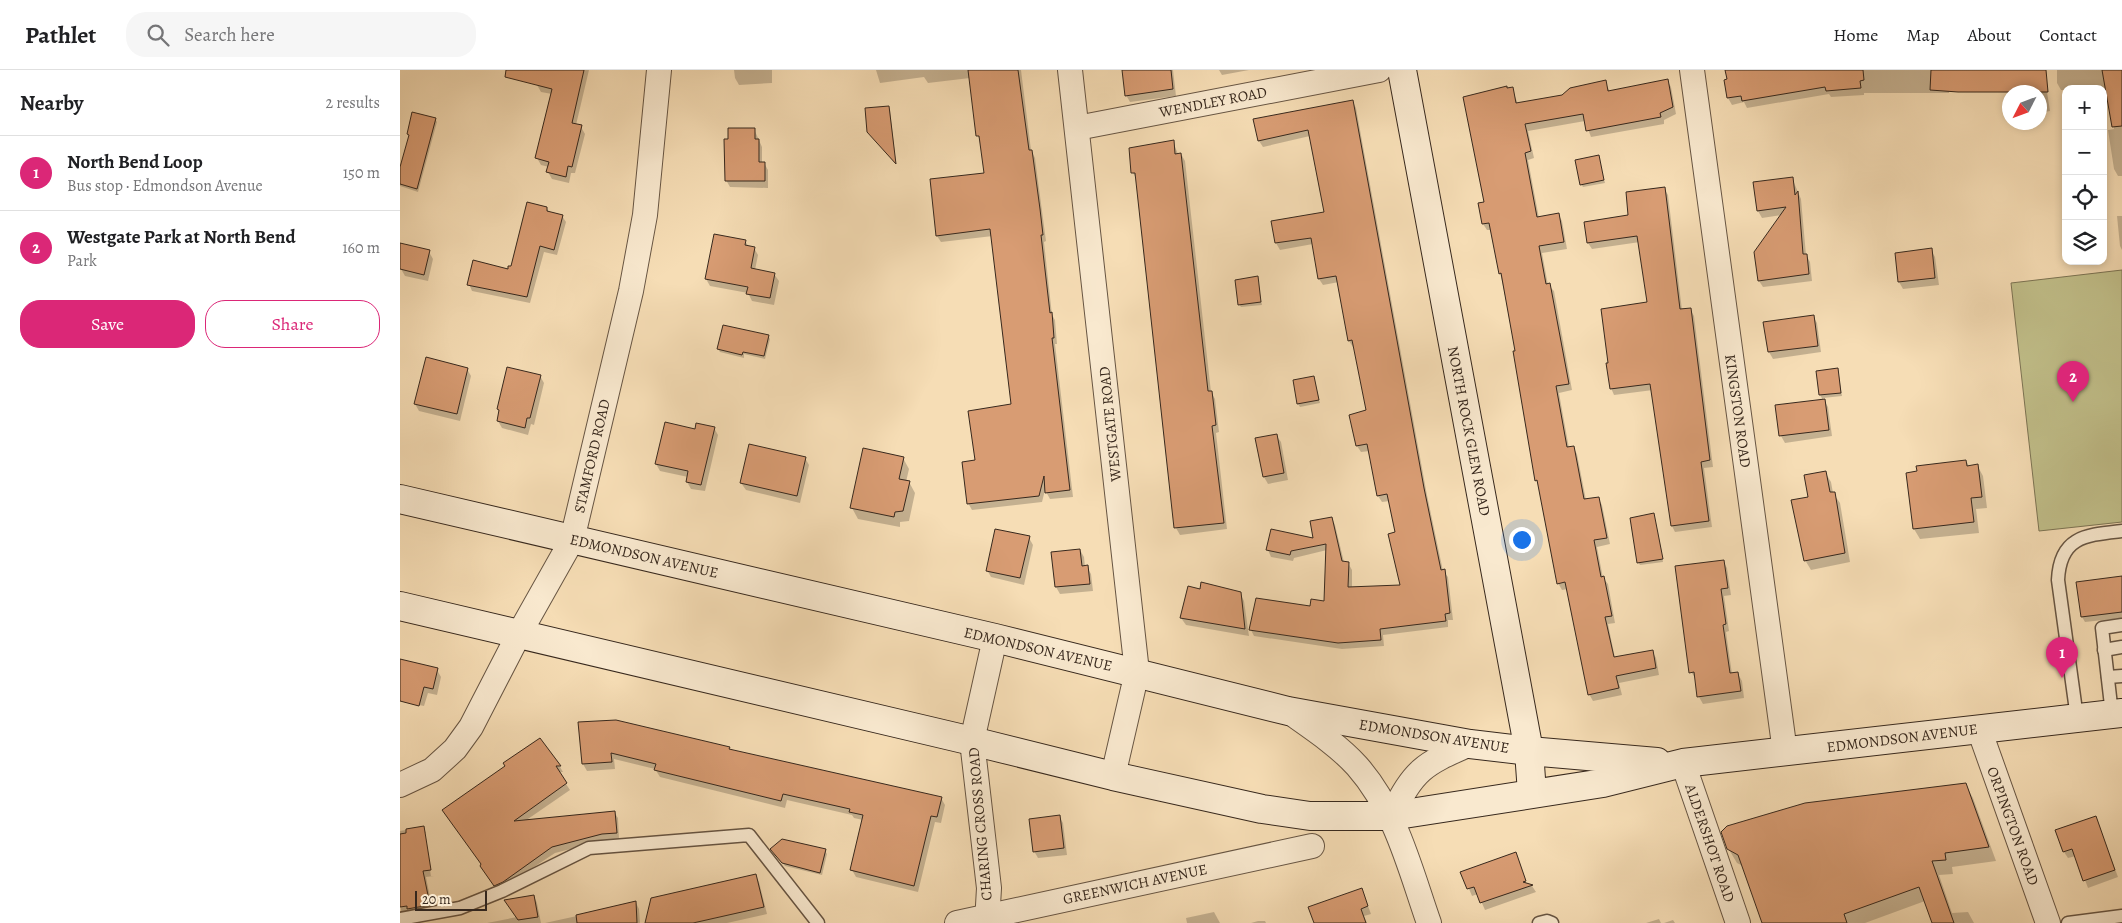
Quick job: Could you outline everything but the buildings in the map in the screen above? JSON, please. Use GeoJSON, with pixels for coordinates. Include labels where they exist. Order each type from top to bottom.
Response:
{"type":"FeatureCollection","features":[{"type":"Feature","properties":{"kind":"main road","name":"NORTH ROCK GLEN ROAD"},"geometry":{"type":"LineString","coordinates":[[1402,70],[1529,751],[1532,793]]}},
{"type":"Feature","properties":{"kind":"main road","name":"EDMONDSON AVENUE"},"geometry":{"type":"LineString","coordinates":[[400,498],[1138,672],[1288,711],[1470,744],[1683,764]]}},
{"type":"Feature","properties":{"kind":"main road","name":"EDMONDSON AVENUE"},"geometry":{"type":"LineString","coordinates":[[400,606],[1113,776],[1262,808],[1310,816],[1391,816],[1603,783],[1683,764],[2117,714]]}},
{"type":"Feature","properties":{"kind":"street","name":"STAMFORD ROAD"},"geometry":{"type":"LineString","coordinates":[[400,784],[432,770],[455,749],[471,727],[519,634],[572,540],[631,292],[645,215],[659,70]]}},
{"type":"Feature","properties":{"kind":"street","name":"WESTGATE ROAD"},"geometry":{"type":"LineString","coordinates":[[1070,70],[1138,672],[1113,776]]}},
{"type":"Feature","properties":{"kind":"street","name":"WENDLEY ROAD"},"geometry":{"type":"LineString","coordinates":[[1077,128],[1380,70]]}},
{"type":"Feature","properties":{"kind":"street","name":"KINGSTON ROAD"},"geometry":{"type":"LineString","coordinates":[[1692,70],[1785,752]]}},
{"type":"Feature","properties":{"kind":"street","name":"CHARING CROSS ROAD"},"geometry":{"type":"LineString","coordinates":[[987,920],[989,888],[972,741],[995,638]]}},
{"type":"Feature","properties":{"kind":"street"},"geometry":{"type":"LineString","coordinates":[[1288,711],[1332,744],[1357,766],[1391,816],[1429,923]]}},
{"type":"Feature","properties":{"kind":"street","name":"ORPINGTON ROAD"},"geometry":{"type":"LineString","coordinates":[[1979,730],[2048,923]]}},
{"type":"Feature","properties":{"kind":"street"},"geometry":{"type":"LineString","coordinates":[[1391,816],[1406,786],[1419,770],[1435,759],[1470,744]]}},
{"type":"Feature","properties":{"kind":"street","name":"ALDERSHOT ROAD"},"geometry":{"type":"LineString","coordinates":[[1683,764],[1738,923]]}},
{"type":"Feature","properties":{"kind":"street","name":"GREENWICH AVENUE"},"geometry":{"type":"LineString","coordinates":[[957,923],[987,920],[1312,846]]}},
{"type":"Feature","properties":{"kind":"lane"},"geometry":{"type":"LineString","coordinates":[[2077,718],[2058,580],[2058,563],[2076,540],[2089,535],[2122,531]]}},
{"type":"Feature","properties":{"kind":"lane"},"geometry":{"type":"LineString","coordinates":[[2117,714],[2108,677],[2102,628],[2122,625]]}},
{"type":"Feature","properties":{"kind":"lane"},"geometry":{"type":"LineString","coordinates":[[2104,650],[2122,647]]}},
{"type":"Feature","properties":{"kind":"lane"},"geometry":{"type":"LineString","coordinates":[[2108,677],[2122,676]]}},
{"type":"Feature","properties":{"kind":"lane"},"geometry":{"type":"LineString","coordinates":[[400,919],[460,908],[502,892],[589,848],[749,835],[818,923]]}},
{"type":"Feature","properties":{"kind":"lane"},"geometry":{"type":"LineString","coordinates":[[2068,923],[2122,916]]}},
{"type":"Feature","properties":{"kind":"lane"},"geometry":{"type":"LineString","coordinates":[[1539,923],[1547,920],[1552,923]]}},
{"type":"Feature","properties":{"kind":"shaded area"},"geometry":{"type":"Polygon","coordinates":[[[2122,270],[2122,522],[2039,531],[2011,283],[2122,270]]]}},
{"type":"Feature","properties":{"kind":"place","name":"Westgate Park at North Bend"},"geometry":{"type":"Point","coordinates":[2073,402]}},
{"type":"Feature","properties":{"kind":"place","name":"North Bend Loop"},"geometry":{"type":"Point","coordinates":[2062,678]}}]}
